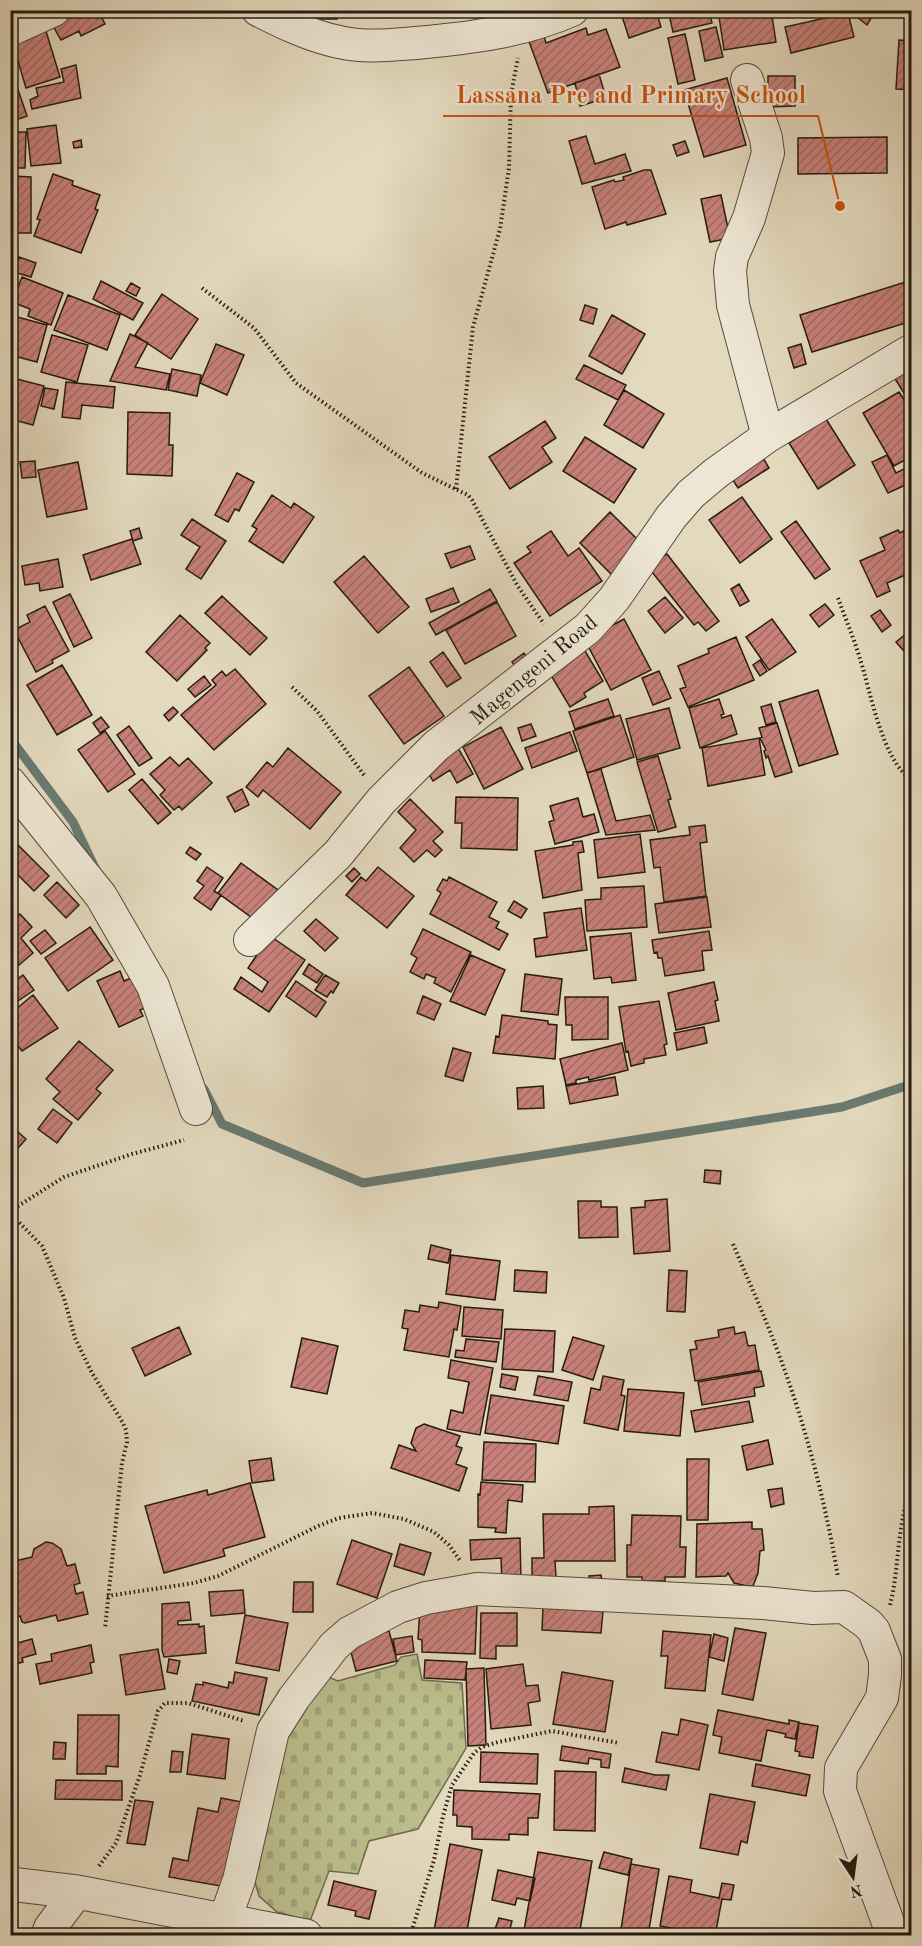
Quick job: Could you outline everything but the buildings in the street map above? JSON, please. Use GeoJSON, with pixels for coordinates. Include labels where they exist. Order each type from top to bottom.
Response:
{"type":"FeatureCollection","features":[{"type":"Feature","properties":{"kind":"street"},"geometry":{"type":"LineString","coordinates":[[10,30],[54,10]]}},
{"type":"Feature","properties":{"kind":"street"},"geometry":{"type":"LineString","coordinates":[[258,10],[303,32],[355,45],[470,38],[524,28],[572,10]]}},
{"type":"Feature","properties":{"kind":"street"},"geometry":{"type":"LineString","coordinates":[[747,80],[766,138],[768,153],[749,218],[732,256],[730,271],[733,305],[768,436]]}},
{"type":"Feature","properties":{"kind":"street","name":"Magengeni Road"},"geometry":{"type":"LineString","coordinates":[[250,940],[338,854],[381,801],[436,746],[588,628],[614,598],[671,517],[691,494],[768,436],[912,350]]}},
{"type":"Feature","properties":{"kind":"street"},"geometry":{"type":"LineString","coordinates":[[10,783],[101,896],[153,986],[196,1109]]}},
{"type":"Feature","properties":{"kind":"street"},"geometry":{"type":"LineString","coordinates":[[225,1919],[239,1880],[273,1731],[294,1698],[334,1646],[349,1633],[398,1606],[412,1601],[477,1589],[844,1608],[868,1624],[880,1644],[885,1659],[882,1698],[841,1768],[840,1779],[843,1801],[893,1935]]}},
{"type":"Feature","properties":{"kind":"street"},"geometry":{"type":"LineString","coordinates":[[10,1884],[77,1892],[306,1935]]}},
{"type":"Feature","properties":{"kind":"street"},"geometry":{"type":"LineString","coordinates":[[47,1935],[77,1892]]}},
{"type":"Feature","properties":{"kind":"path"},"geometry":{"type":"LineString","coordinates":[[456,489],[473,327],[500,229],[509,168],[511,94],[524,28]]}},
{"type":"Feature","properties":{"kind":"path"},"geometry":{"type":"LineString","coordinates":[[202,288],[254,328],[296,383],[422,473],[468,495],[518,585],[561,649]]}},
{"type":"Feature","properties":{"kind":"path"},"geometry":{"type":"LineString","coordinates":[[838,598],[860,658],[883,737],[898,770],[912,780]]}},
{"type":"Feature","properties":{"kind":"path"},"geometry":{"type":"LineString","coordinates":[[292,687],[317,711],[381,801]]}},
{"type":"Feature","properties":{"kind":"path"},"geometry":{"type":"LineString","coordinates":[[105,1629],[122,1463],[127,1442],[126,1430],[92,1373],[75,1338],[64,1298],[42,1246],[10,1212],[64,1178],[132,1154],[184,1140]]}},
{"type":"Feature","properties":{"kind":"path"},"geometry":{"type":"LineString","coordinates":[[733,1245],[770,1331],[792,1394],[822,1494],[844,1608]]}},
{"type":"Feature","properties":{"kind":"path"},"geometry":{"type":"LineString","coordinates":[[880,1644],[894,1588],[904,1504],[912,1487]]}},
{"type":"Feature","properties":{"kind":"path"},"geometry":{"type":"LineString","coordinates":[[107,1596],[194,1583],[218,1576],[318,1526],[339,1518],[372,1513],[404,1519],[434,1532],[449,1545],[477,1589]]}},
{"type":"Feature","properties":{"kind":"path"},"geometry":{"type":"LineString","coordinates":[[77,1892],[116,1843],[140,1775],[158,1711],[165,1703],[188,1702],[273,1731]]}},
{"type":"Feature","properties":{"kind":"path"},"geometry":{"type":"LineString","coordinates":[[410,1935],[434,1860],[443,1816],[453,1785],[474,1753],[482,1747],[498,1742],[552,1731],[619,1743]]}},
{"type":"Feature","properties":{"kind":"green space"},"geometry":{"type":"Polygon","coordinates":[[[417,1654],[422,1680],[462,1683],[466,1748],[418,1829],[369,1841],[358,1874],[329,1871],[310,1921],[277,1912],[259,1896],[249,1861],[268,1750],[323,1675],[338,1681],[395,1665],[401,1657],[417,1654]]]}},
{"type":"Feature","properties":{"kind":"waterway"},"geometry":{"type":"LineString","coordinates":[[10,738],[73,822],[96,870]]}},
{"type":"Feature","properties":{"kind":"waterway"},"geometry":{"type":"LineString","coordinates":[[204,1089],[222,1124],[363,1183],[842,1107],[912,1084]]}},
{"type":"Feature","properties":{"kind":"place","name":"Lassana Pre and Primary School"},"geometry":{"type":"Point","coordinates":[840,206]}}]}
